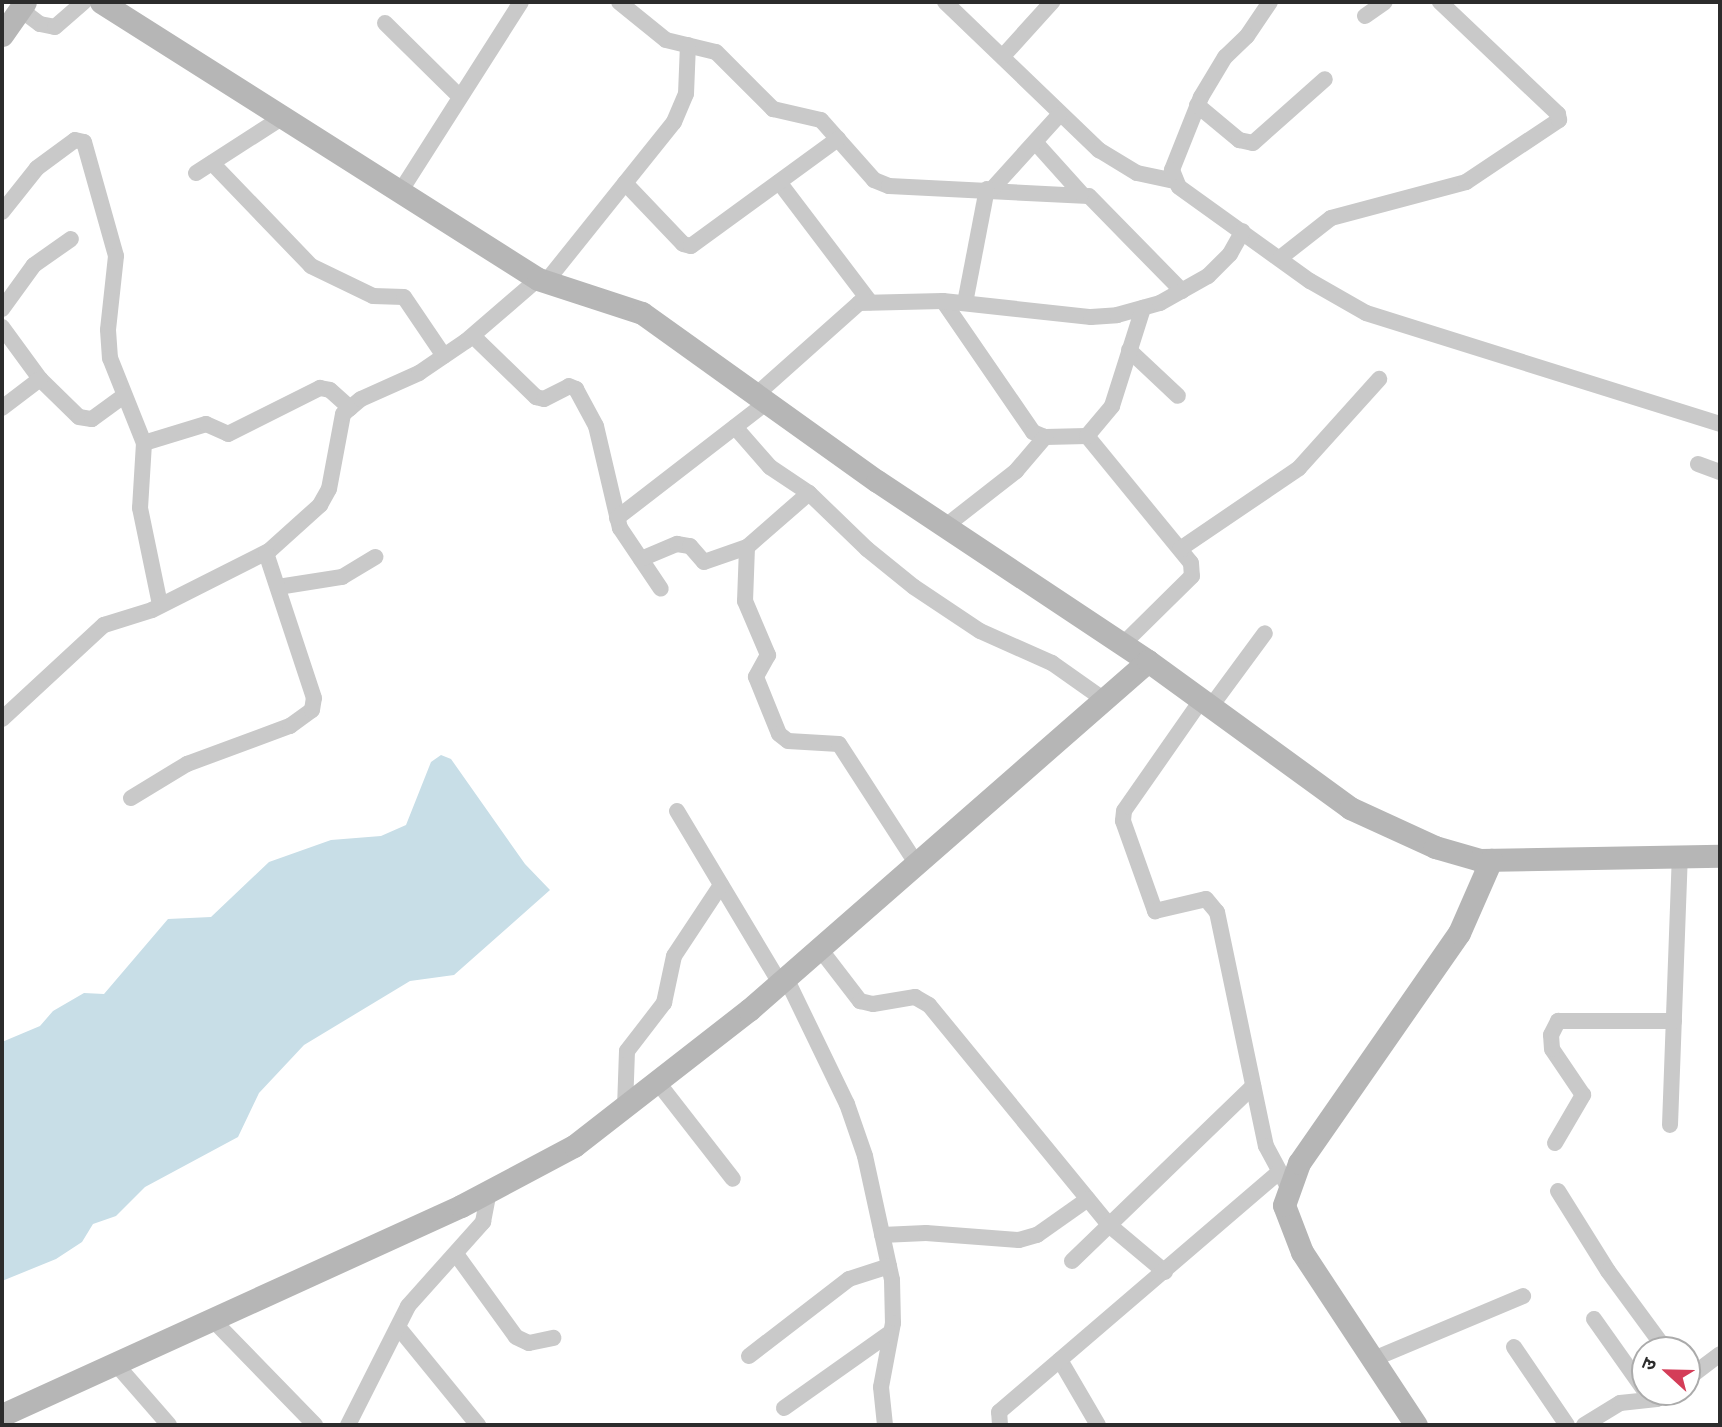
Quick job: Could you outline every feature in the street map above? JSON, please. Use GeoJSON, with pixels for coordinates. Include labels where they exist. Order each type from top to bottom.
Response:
{"type":"FeatureCollection","features":[{"type":"Feature","properties":{"kind":"main road"},"geometry":{"type":"LineString","coordinates":[[101,2],[542,281],[642,313],[947,525],[1123,643],[1350,808],[1435,848],[1491,860],[1720,856]]}},
{"type":"Feature","properties":{"kind":"main road"},"geometry":{"type":"LineString","coordinates":[[2,35],[22,5]]}},
{"type":"Feature","properties":{"kind":"main road"},"geometry":{"type":"LineString","coordinates":[[2,1415],[489,1191],[575,1146],[659,1084],[783,981],[1148,662]]}},
{"type":"Feature","properties":{"kind":"main road"},"geometry":{"type":"LineString","coordinates":[[1416,1425],[1371,1360],[1293,1234],[1284,1205],[1283,1180],[1299,1163],[1459,933],[1491,860]]}},
{"type":"Feature","properties":{"kind":"street"},"geometry":{"type":"LineString","coordinates":[[22,5],[40,24],[55,27],[83,2]]}},
{"type":"Feature","properties":{"kind":"street"},"geometry":{"type":"LineString","coordinates":[[400,192],[458,96],[517,8],[499,2]]}},
{"type":"Feature","properties":{"kind":"street"},"geometry":{"type":"LineString","coordinates":[[618,2],[666,40],[716,52],[773,109],[821,120],[860,169],[889,186],[1081,193]]}},
{"type":"Feature","properties":{"kind":"street"},"geometry":{"type":"LineString","coordinates":[[945,2],[1004,55],[1059,115],[1098,150],[1137,173],[1174,181],[1280,258],[1366,313],[1720,424]]}},
{"type":"Feature","properties":{"kind":"street"},"geometry":{"type":"LineString","coordinates":[[1004,55],[1052,2]]}},
{"type":"Feature","properties":{"kind":"street"},"geometry":{"type":"LineString","coordinates":[[1174,181],[1172,170],[1197,105],[1225,57],[1247,36],[1270,2]]}},
{"type":"Feature","properties":{"kind":"street"},"geometry":{"type":"LineString","coordinates":[[1365,16],[1385,2]]}},
{"type":"Feature","properties":{"kind":"street"},"geometry":{"type":"LineString","coordinates":[[1280,258],[1331,218],[1466,182],[1560,118],[1440,2]]}},
{"type":"Feature","properties":{"kind":"street"},"geometry":{"type":"LineString","coordinates":[[384,23],[458,96]]}},
{"type":"Feature","properties":{"kind":"street"},"geometry":{"type":"LineString","coordinates":[[2,719],[104,625],[160,605],[266,553],[320,505],[329,488],[338,425],[350,408],[444,356],[542,281],[625,183],[682,108],[688,45]]}},
{"type":"Feature","properties":{"kind":"street"},"geometry":{"type":"LineString","coordinates":[[1197,105],[1239,140],[1253,144],[1325,79]]}},
{"type":"Feature","properties":{"kind":"street"},"geometry":{"type":"LineString","coordinates":[[965,303],[990,189],[1059,115]]}},
{"type":"Feature","properties":{"kind":"street"},"geometry":{"type":"LineString","coordinates":[[196,173],[283,117]]}},
{"type":"Feature","properties":{"kind":"street"},"geometry":{"type":"LineString","coordinates":[[625,183],[687,246],[838,139]]}},
{"type":"Feature","properties":{"kind":"street"},"geometry":{"type":"LineString","coordinates":[[2,212],[37,168],[75,140],[84,142],[116,256],[108,330],[110,358],[144,443],[140,508],[160,605]]}},
{"type":"Feature","properties":{"kind":"street"},"geometry":{"type":"LineString","coordinates":[[1035,142],[1081,193],[1098,202],[1182,291]]}},
{"type":"Feature","properties":{"kind":"street"},"geometry":{"type":"LineString","coordinates":[[212,163],[310,267],[373,296],[404,297],[444,356]]}},
{"type":"Feature","properties":{"kind":"street"},"geometry":{"type":"LineString","coordinates":[[779,183],[870,302]]}},
{"type":"Feature","properties":{"kind":"street"},"geometry":{"type":"LineString","coordinates":[[617,518],[735,427],[846,312],[870,302],[943,301],[1091,317],[1143,308],[1208,276],[1230,254],[1243,232]]}},
{"type":"Feature","properties":{"kind":"street"},"geometry":{"type":"LineString","coordinates":[[2,309],[34,265],[71,239]]}},
{"type":"Feature","properties":{"kind":"street"},"geometry":{"type":"LineString","coordinates":[[943,301],[1033,432],[1045,437],[1087,436],[1112,406],[1143,308]]}},
{"type":"Feature","properties":{"kind":"street"},"geometry":{"type":"LineString","coordinates":[[2,327],[40,379],[85,419],[124,396]]}},
{"type":"Feature","properties":{"kind":"street"},"geometry":{"type":"LineString","coordinates":[[473,336],[536,397],[544,399],[569,386],[576,389],[596,426],[617,518],[661,589]]}},
{"type":"Feature","properties":{"kind":"street"},"geometry":{"type":"LineString","coordinates":[[1129,350],[1178,396]]}},
{"type":"Feature","properties":{"kind":"street"},"geometry":{"type":"LineString","coordinates":[[2,408],[40,379]]}},
{"type":"Feature","properties":{"kind":"street"},"geometry":{"type":"LineString","coordinates":[[1180,549],[1299,468],[1380,379]]}},
{"type":"Feature","properties":{"kind":"street"},"geometry":{"type":"LineString","coordinates":[[144,443],[206,424],[228,434],[320,388],[330,390],[350,408]]}},
{"type":"Feature","properties":{"kind":"street"},"geometry":{"type":"LineString","coordinates":[[735,427],[770,467],[809,493],[867,549],[914,587],[980,631],[1052,663],[1103,699]]}},
{"type":"Feature","properties":{"kind":"street"},"geometry":{"type":"LineString","coordinates":[[1087,436],[1191,563],[1192,576],[1123,643]]}},
{"type":"Feature","properties":{"kind":"street"},"geometry":{"type":"LineString","coordinates":[[947,525],[1016,471],[1045,437]]}},
{"type":"Feature","properties":{"kind":"street"},"geometry":{"type":"LineString","coordinates":[[1698,464],[1720,472]]}},
{"type":"Feature","properties":{"kind":"street"},"geometry":{"type":"LineString","coordinates":[[641,559],[677,544],[690,546],[702,560],[710,562],[747,547],[809,493]]}},
{"type":"Feature","properties":{"kind":"street"},"geometry":{"type":"LineString","coordinates":[[747,547],[745,601],[768,655],[756,677],[779,734],[788,741],[839,744],[916,863]]}},
{"type":"Feature","properties":{"kind":"street"},"geometry":{"type":"LineString","coordinates":[[131,798],[187,764],[290,726],[312,710],[314,698],[266,553]]}},
{"type":"Feature","properties":{"kind":"street"},"geometry":{"type":"LineString","coordinates":[[278,587],[342,577],[375,556]]}},
{"type":"Feature","properties":{"kind":"street"},"geometry":{"type":"LineString","coordinates":[[1000,1425],[999,1412],[1165,1272],[1283,1180],[1266,1146],[1217,912],[1206,900],[1155,911],[1122,821],[1130,803],[1207,702],[1265,633]]}},
{"type":"Feature","properties":{"kind":"street"},"geometry":{"type":"LineString","coordinates":[[677,811],[721,886],[783,981],[847,1104],[895,1235],[889,1266],[890,1333],[881,1387],[885,1425]]}},
{"type":"Feature","properties":{"kind":"street"},"geometry":{"type":"LineString","coordinates":[[1670,1125],[1680,856]]}},
{"type":"Feature","properties":{"kind":"street"},"geometry":{"type":"LineString","coordinates":[[625,1108],[626,1051],[664,1003],[674,956],[721,886]]}},
{"type":"Feature","properties":{"kind":"street"},"geometry":{"type":"LineString","coordinates":[[820,949],[860,1000],[873,1004],[919,999],[1110,1225],[1165,1272]]}},
{"type":"Feature","properties":{"kind":"street"},"geometry":{"type":"LineString","coordinates":[[1555,1143],[1583,1095],[1552,1049],[1551,1035],[1558,1021],[1674,1021]]}},
{"type":"Feature","properties":{"kind":"street"},"geometry":{"type":"LineString","coordinates":[[659,1084],[733,1179]]}},
{"type":"Feature","properties":{"kind":"street"},"geometry":{"type":"LineString","coordinates":[[1072,1261],[1253,1086]]}},
{"type":"Feature","properties":{"kind":"street"},"geometry":{"type":"LineString","coordinates":[[348,1425],[398,1328],[423,1287],[483,1222],[489,1191]]}},
{"type":"Feature","properties":{"kind":"street"},"geometry":{"type":"LineString","coordinates":[[1558,1191],[1608,1272],[1656,1336]]}},
{"type":"Feature","properties":{"kind":"street"},"geometry":{"type":"LineString","coordinates":[[895,1235],[1019,1240],[1037,1235],[1088,1199]]}},
{"type":"Feature","properties":{"kind":"street"},"geometry":{"type":"LineString","coordinates":[[456,1254],[516,1337],[529,1343],[553,1338]]}},
{"type":"Feature","properties":{"kind":"street"},"geometry":{"type":"LineString","coordinates":[[749,1356],[849,1279],[889,1266]]}},
{"type":"Feature","properties":{"kind":"street"},"geometry":{"type":"LineString","coordinates":[[1371,1360],[1523,1296]]}},
{"type":"Feature","properties":{"kind":"street"},"geometry":{"type":"LineString","coordinates":[[212,1319],[315,1425]]}},
{"type":"Feature","properties":{"kind":"street"},"geometry":{"type":"LineString","coordinates":[[1594,1319],[1631,1371]]}},
{"type":"Feature","properties":{"kind":"street"},"geometry":{"type":"LineString","coordinates":[[398,1328],[478,1425]]}},
{"type":"Feature","properties":{"kind":"street"},"geometry":{"type":"LineString","coordinates":[[784,1408],[890,1333]]}},
{"type":"Feature","properties":{"kind":"street"},"geometry":{"type":"LineString","coordinates":[[1514,1347],[1567,1425]]}},
{"type":"Feature","properties":{"kind":"street"},"geometry":{"type":"LineString","coordinates":[[1701,1368],[1720,1354]]}},
{"type":"Feature","properties":{"kind":"street"},"geometry":{"type":"LineString","coordinates":[[1060,1360],[1098,1425]]}},
{"type":"Feature","properties":{"kind":"street"},"geometry":{"type":"LineString","coordinates":[[115,1363],[169,1425]]}},
{"type":"Feature","properties":{"kind":"street"},"geometry":{"type":"LineString","coordinates":[[1584,1425],[1631,1399]]}},
{"type":"Feature","properties":{"kind":"water"},"geometry":{"type":"Polygon","coordinates":[[[441,755],[451,759],[525,864],[550,890],[454,975],[410,981],[304,1045],[259,1093],[238,1137],[145,1187],[116,1216],[93,1224],[82,1242],[56,1259],[2,1281],[2,1042],[40,1026],[53,1011],[84,993],[104,994],[168,919],[211,917],[269,862],[331,840],[381,836],[406,825],[431,762],[441,755]]]}}]}
